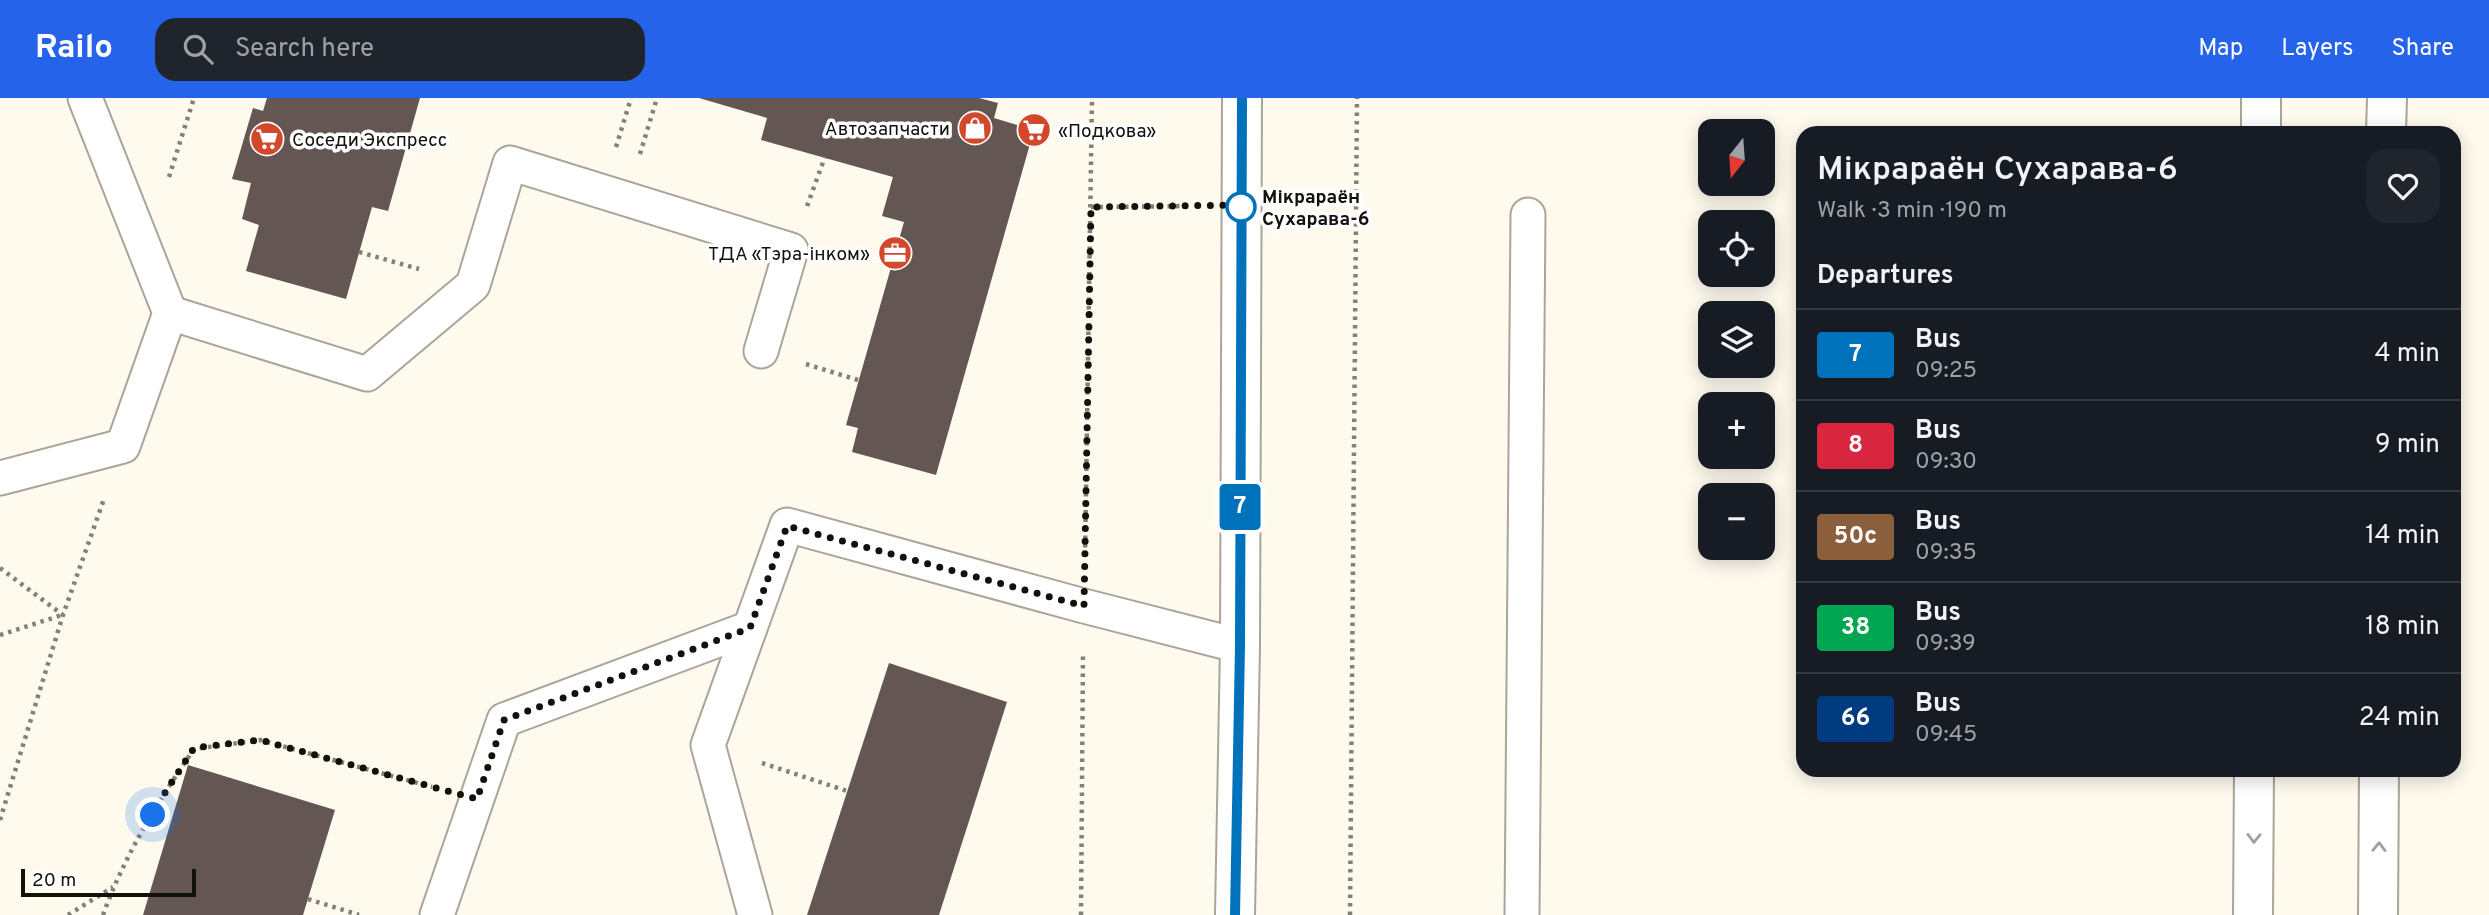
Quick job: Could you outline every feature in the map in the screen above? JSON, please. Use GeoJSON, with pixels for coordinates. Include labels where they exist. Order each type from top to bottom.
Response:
{"type":"FeatureCollection","features":[{"type":"Feature","properties":{"kind":"main road"},"geometry":{"type":"LineString","coordinates":[[1235,915],[1240,646],[1242,98]]}},
{"type":"Feature","properties":{"kind":"main road"},"geometry":{"type":"LineString","coordinates":[[2261,126],[2262,98]]}},
{"type":"Feature","properties":{"kind":"main road"},"geometry":{"type":"LineString","coordinates":[[2386,126],[2387,98]]}},
{"type":"Feature","properties":{"kind":"main road"},"geometry":{"type":"LineString","coordinates":[[2253,915],[2255,777]]}},
{"type":"Feature","properties":{"kind":"main road"},"geometry":{"type":"LineString","coordinates":[[2378,915],[2379,777]]}},
{"type":"Feature","properties":{"kind":"lane"},"geometry":{"type":"LineString","coordinates":[[0,478],[123,446],[170,313],[85,98]]}},
{"type":"Feature","properties":{"kind":"lane"},"geometry":{"type":"LineString","coordinates":[[170,313],[367,374],[472,285],[510,163],[791,250],[761,351]]}},
{"type":"Feature","properties":{"kind":"lane"},"geometry":{"type":"LineString","coordinates":[[1522,915],[1528,215]]}},
{"type":"Feature","properties":{"kind":"lane"},"geometry":{"type":"LineString","coordinates":[[755,915],[708,745],[787,526],[1240,646]]}},
{"type":"Feature","properties":{"kind":"lane"},"geometry":{"type":"LineString","coordinates":[[436,915],[504,720],[750,628]]}},
{"type":"Feature","properties":{"kind":"path"},"geometry":{"type":"LineString","coordinates":[[628,199],[657,98]]}},
{"type":"Feature","properties":{"kind":"path"},"geometry":{"type":"LineString","coordinates":[[1081,915],[1092,98]]}},
{"type":"Feature","properties":{"kind":"path"},"geometry":{"type":"LineString","coordinates":[[1350,915],[1357,98]]}},
{"type":"Feature","properties":{"kind":"path"},"geometry":{"type":"LineString","coordinates":[[1091,207],[1241,205]]}},
{"type":"Feature","properties":{"kind":"path"},"geometry":{"type":"LineString","coordinates":[[0,820],[63,615],[123,446]]}},
{"type":"Feature","properties":{"kind":"path"},"geometry":{"type":"LineString","coordinates":[[0,568],[63,615]]}},
{"type":"Feature","properties":{"kind":"path"},"geometry":{"type":"LineString","coordinates":[[0,635],[63,615]]}},
{"type":"Feature","properties":{"kind":"path"},"geometry":{"type":"LineString","coordinates":[[103,915],[113,887],[166,791],[194,748],[260,740],[477,799]]}},
{"type":"Feature","properties":{"kind":"path"},"geometry":{"type":"LineString","coordinates":[[708,745],[847,791]]}},
{"type":"Feature","properties":{"kind":"path"},"geometry":{"type":"LineString","coordinates":[[68,915],[113,887]]}},
{"type":"Feature","properties":{"kind":"path"},"geometry":{"type":"LineString","coordinates":[[308,900],[359,915]]}},
{"type":"Feature","properties":{"kind":"building"},"geometry":{"type":"Polygon","coordinates":[[[267,98],[420,98],[388,211],[372,207],[346,299],[246,271],[259,225],[242,219],[251,183],[232,179],[253,108],[263,111],[267,98]]]}},
{"type":"Feature","properties":{"kind":"building"},"geometry":{"type":"Polygon","coordinates":[[[699,98],[979,98],[998,103],[994,118],[1034,130],[936,475],[852,452],[858,428],[846,425],[904,222],[882,216],[893,177],[761,140],[767,118],[699,98]]]}},
{"type":"Feature","properties":{"kind":"building"},"geometry":{"type":"Polygon","coordinates":[[[889,663],[1007,702],[939,915],[807,915],[889,663]]]}},
{"type":"Feature","properties":{"kind":"building"},"geometry":{"type":"Polygon","coordinates":[[[188,765],[335,810],[303,915],[143,915],[188,765]]]}},
{"type":"Feature","properties":{"kind":"bus line","name":"7"},"geometry":{"type":"LineString","coordinates":[[1235,915],[1240,646],[1242,98]]}},
{"type":"Feature","properties":{"kind":"place","name":"Автозапчасти"},"geometry":{"type":"Point","coordinates":[975,128]}},
{"type":"Feature","properties":{"kind":"place","name":"«Подкова»"},"geometry":{"type":"Point","coordinates":[1034,130]}},
{"type":"Feature","properties":{"kind":"place","name":"Соседи Экспресс"},"geometry":{"type":"Point","coordinates":[267,139]}},
{"type":"Feature","properties":{"kind":"place","name":"Мікрараён Сухарава-6"},"geometry":{"type":"Point","coordinates":[1241,207]}},
{"type":"Feature","properties":{"kind":"place","name":"ТДА «Тэра-інком»"},"geometry":{"type":"Point","coordinates":[895,253]}},
{"type":"Feature","properties":{"kind":"route"},"geometry":{"type":"LineString","coordinates":[[153,815],[194,748],[260,740],[477,799],[504,720],[750,628],[787,526],[1084,606],[1091,207],[1241,207]]}}]}
